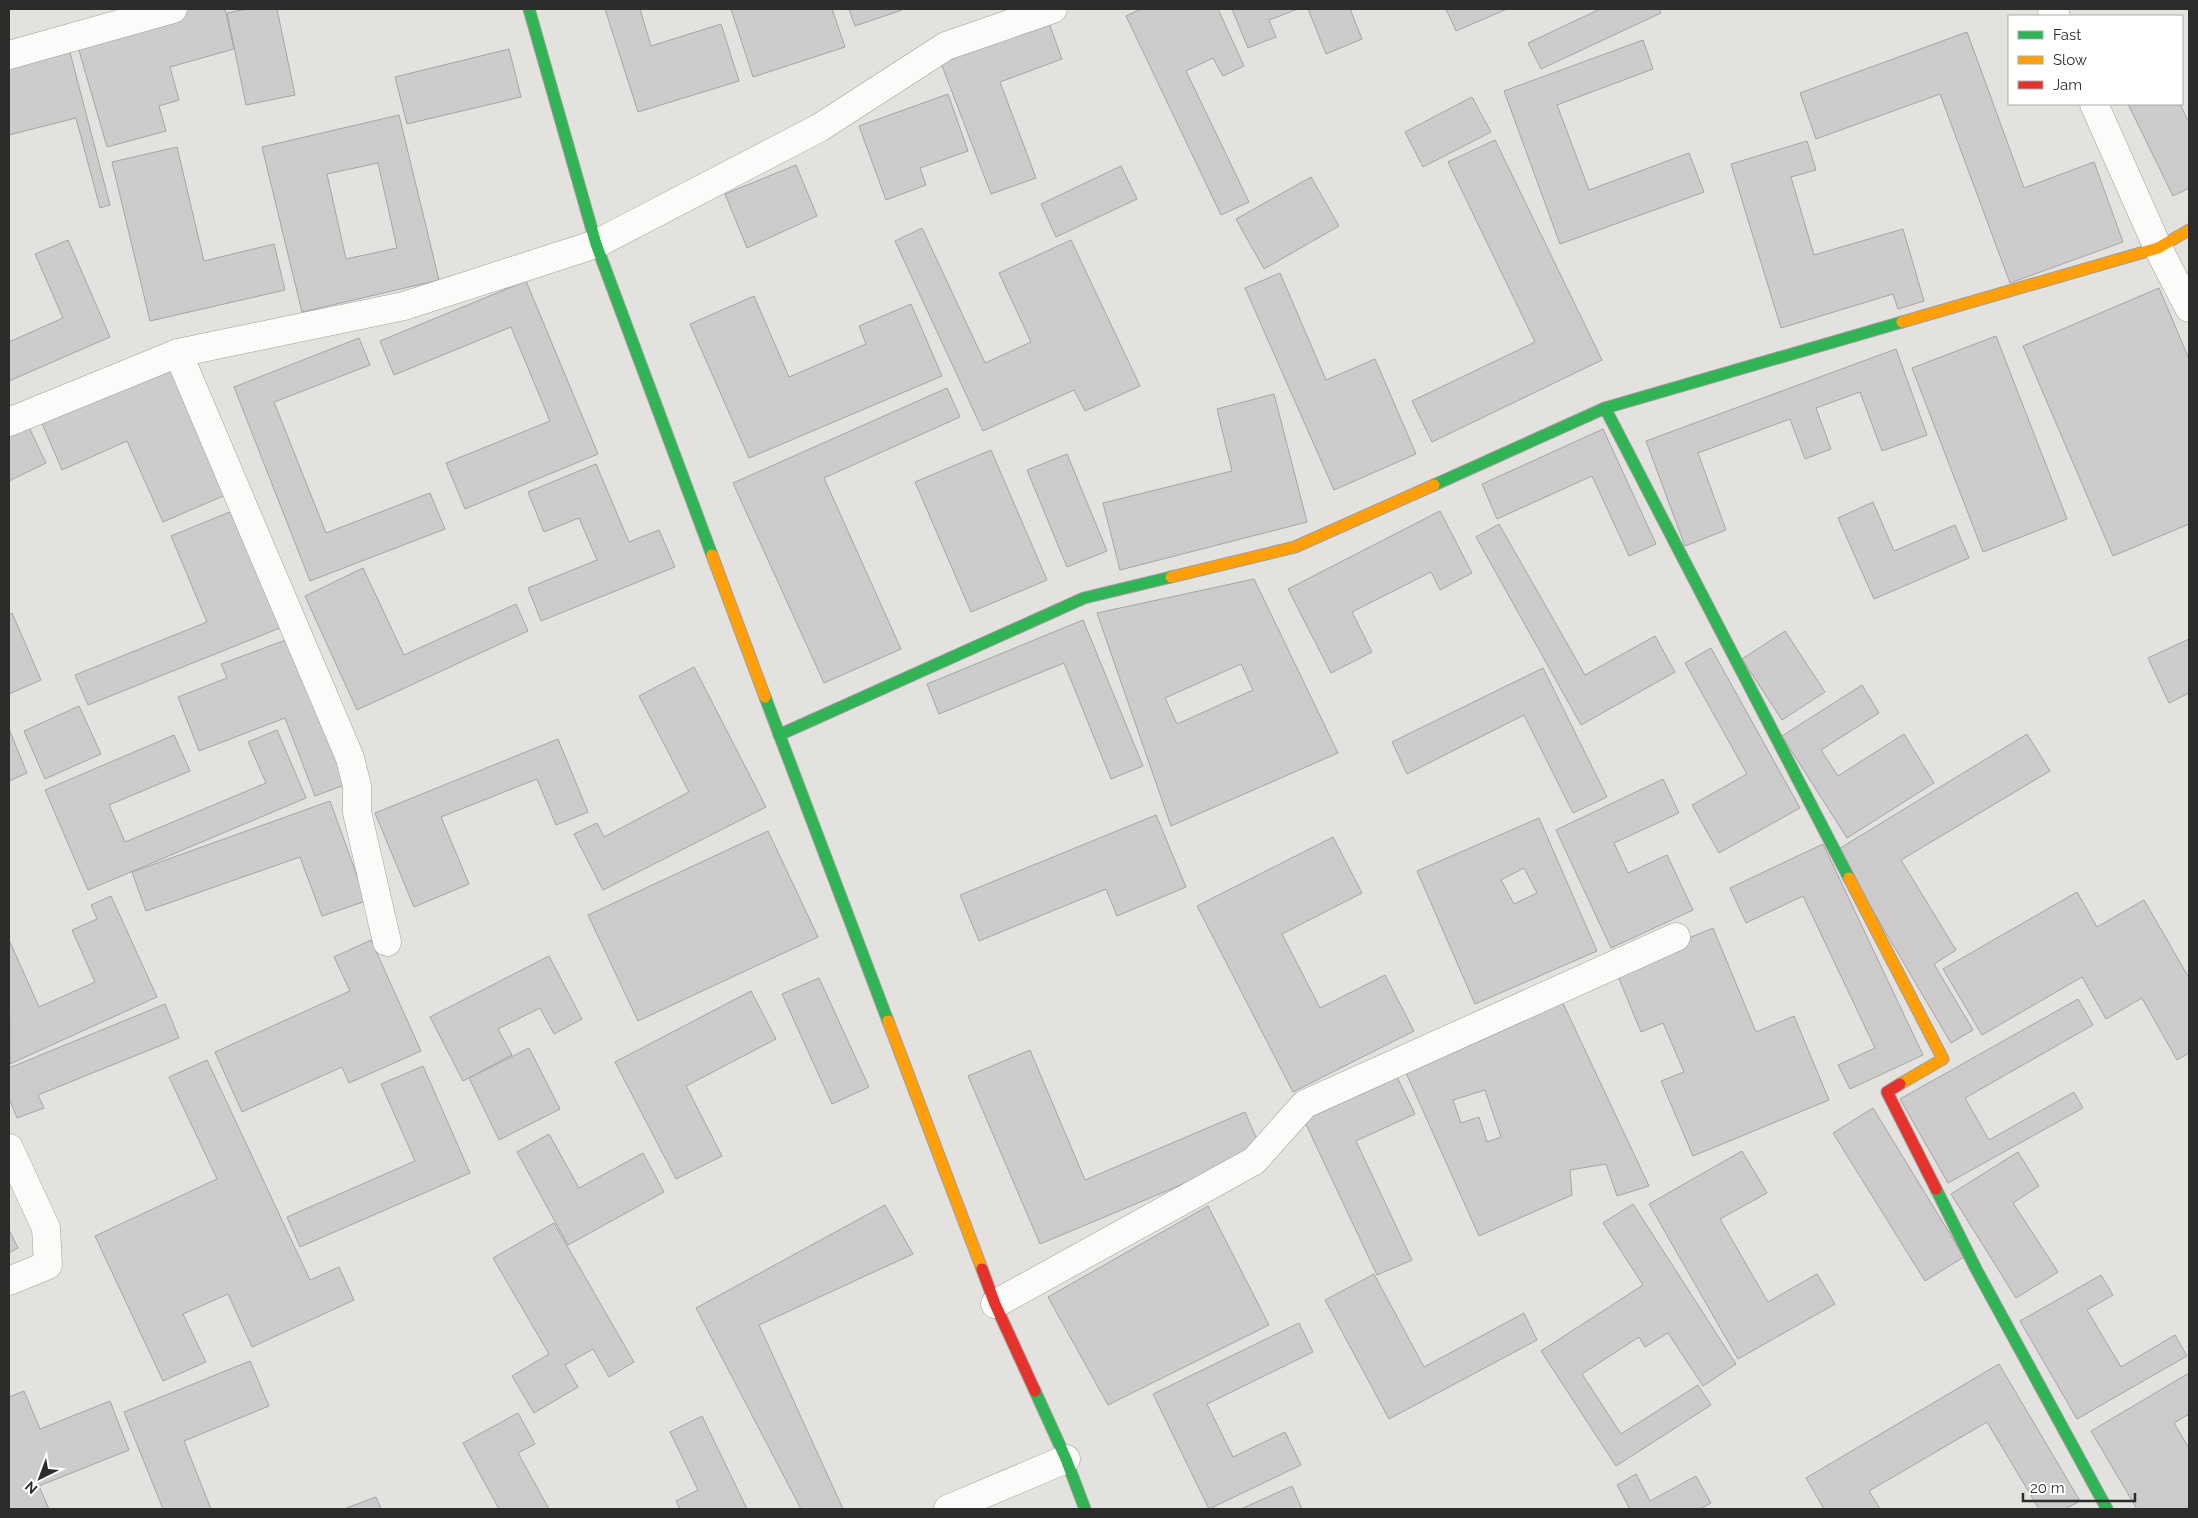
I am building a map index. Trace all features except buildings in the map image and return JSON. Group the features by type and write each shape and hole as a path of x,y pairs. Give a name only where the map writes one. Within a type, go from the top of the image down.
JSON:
{"street":[{"path":"9,56 173,9"},
{"path":"529,9 596,244 994,1304 1066,1459 1085,1509"},
{"path":"9,422 178,353 404,306 596,244 819,128 946,46 1053,9"},
{"path":"2094,105 2158,248 2189,308"},
{"path":"779,735 1084,598 1295,547 1605,408 2158,248 2189,230"},
{"path":"178,353 350,758 357,786 357,812 387,942"},
{"path":"1605,408 1943,1059 1887,1092 1976,1269 2107,1509"},
{"path":"994,1304 1254,1161 1305,1104 1676,937"},
{"path":"9,1148 46,1228 48,1264 9,1281"},
{"path":"948,1509 1066,1459"}],"traffic: fast":[{"path":"529,9 596,244 712,555"},
{"path":"1434,485 1605,408 1902,322"},
{"path":"1605,408 1849,878"},
{"path":"779,735 1084,598 1171,577"},
{"path":"765,697 888,1021"},
{"path":"1936,1189 1976,1269 2107,1509"},
{"path":"1035,1391 1066,1459 1085,1509"}],"traffic: slow":[{"path":"1902,322 2158,248 2189,230"},
{"path":"1171,577 1295,547 1434,485"},
{"path":"712,555 765,697"},
{"path":"1849,878 1943,1059 1900,1084"},
{"path":"888,1021 982,1269"}],"traffic: jam":[{"path":"1900,1084 1887,1092 1936,1189"},
{"path":"982,1269 995,1304 1035,1391"}]}
